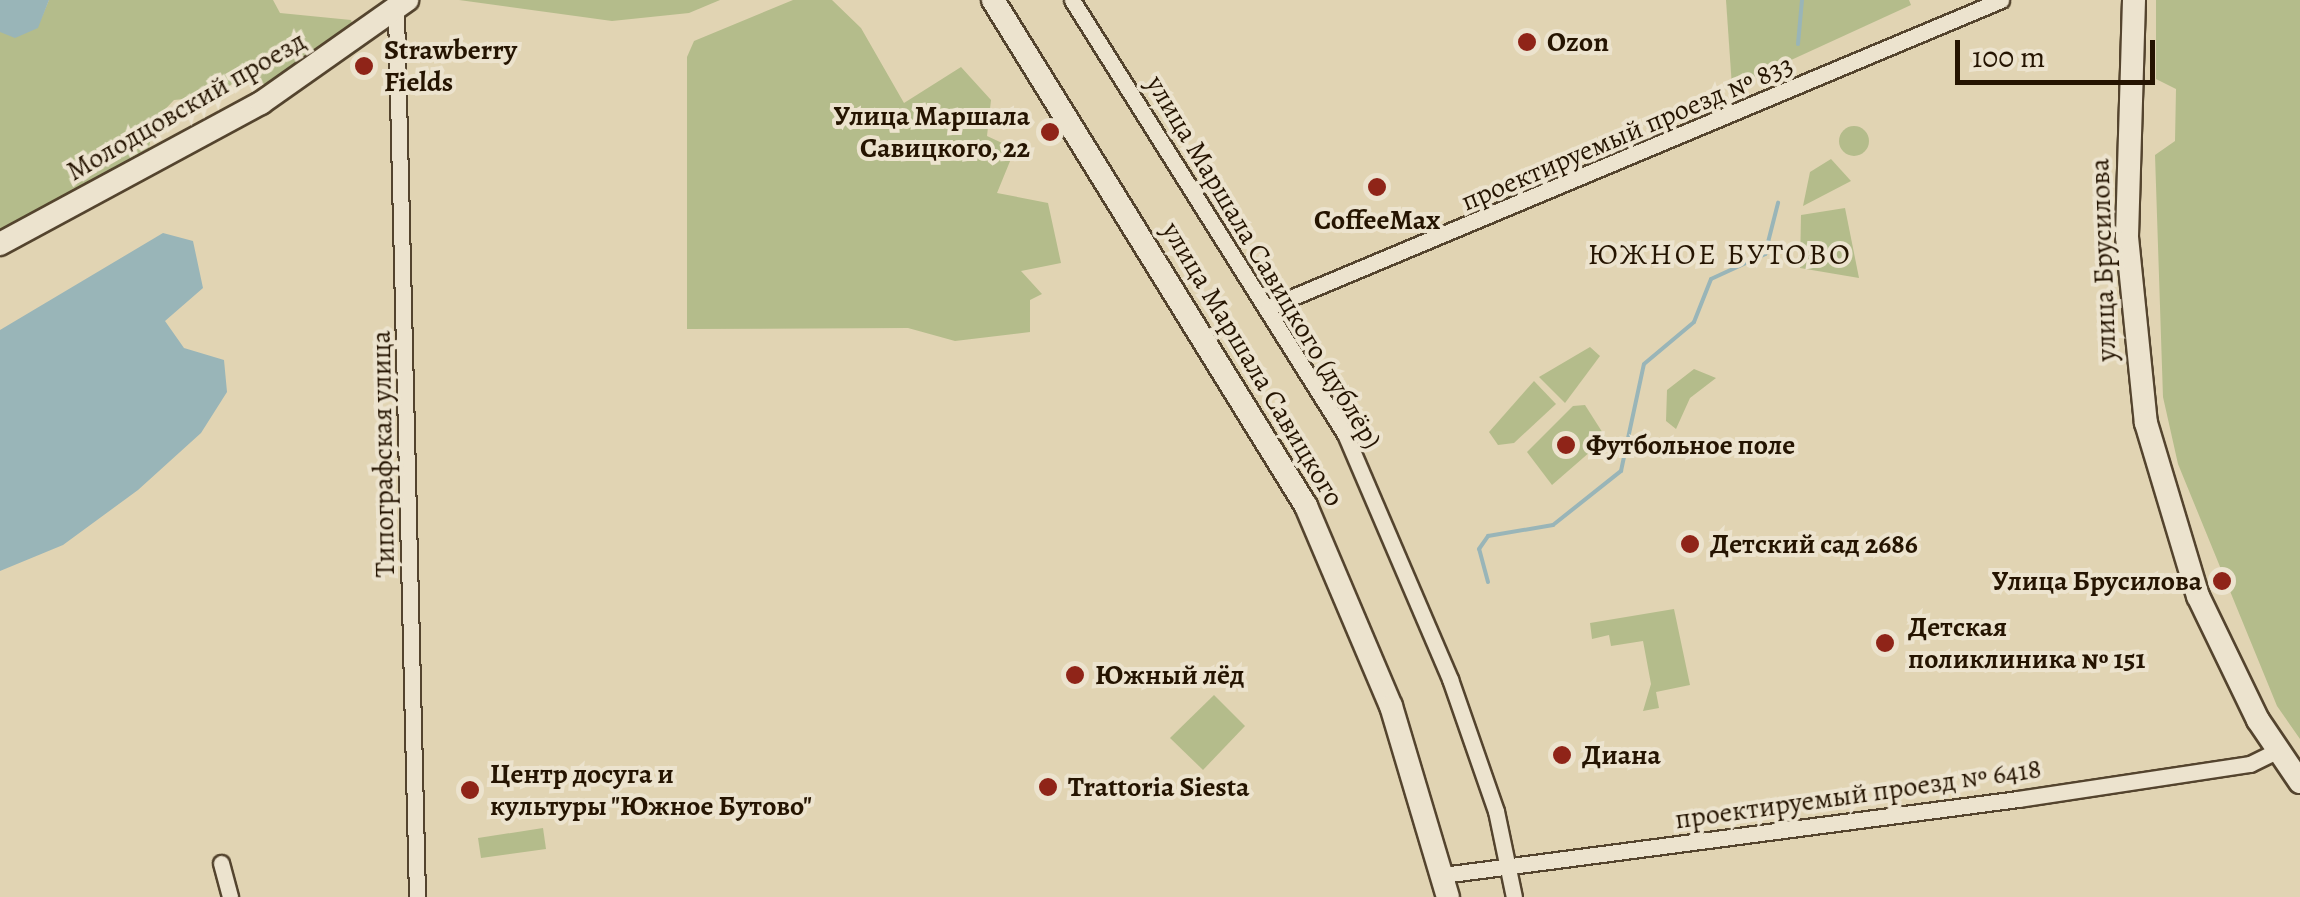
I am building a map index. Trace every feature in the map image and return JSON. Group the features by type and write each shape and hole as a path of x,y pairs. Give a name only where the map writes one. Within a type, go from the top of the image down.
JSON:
{"street":[{"name":"улица Маршала Савицкого","path":"993,0 1306,506 1368,642 1446,886"},
{"name":"улица Маршала Савицкого (дублёр)","path":"1072,0 1269,307 1345,434 1420,602 1509,867 1514,897"},
{"name":"проектируемый проезд № 833","path":"1269,307 2001,0"},
{"name":"улица Брусилова","path":"2134,0 2127,237 2146,424 2198,596 2278,751 2300,782"},
{"name":"Молодцовский проезд","path":"0,244 260,102 401,6"},
{"name":"Типографская улица","path":"401,6 418,897"},
{"name":"проектируемый проезд № 6418","path":"1446,886 1509,867 2018,800 2250,764 2278,751"},
{"path":"221,863 230,897"}],"green space":[{"path":"49,0 273,0 280,13 351,20 355,32 265,84 238,80 215,96 174,100 154,121 149,148 0,231 0,32 37,28"},
{"path":"459,0 720,0 689,13 612,21"},
{"path":"793,0 832,0 861,28 904,103 961,67 991,100 987,136 1015,149 997,193 1048,203 1061,263 1021,271 1042,294 1030,300 1030,332 955,341 908,328 687,329 687,57 694,41"},
{"path":"1726,0 1909,0 1911,5 1732,87"},
{"path":"2156,0 2300,0 2300,739 2277,706 2178,464 2163,397 2155,155 2175,141 2176,89 2156,79"},
{"path":"1854,126 1868,135 1869,141 1860,155 1854,156 1840,147 1839,141 1848,127"},
{"path":"1831,159 1851,181 1803,206 1810,172"},
{"path":"1845,208 1859,278 1800,268 1801,215"},
{"path":"1590,347 1600,356 1565,403 1539,377"},
{"path":"1694,369 1716,378 1690,398 1676,429 1666,421 1667,390"},
{"path":"1534,381 1556,404 1514,443 1498,445 1489,432"},
{"name":"Футбольное поле","path":"1585,405 1606,438 1552,485 1527,452 1573,406"},
{"path":"1674,609 1690,685 1656,692 1659,708 1643,711 1651,684 1643,641 1611,646 1609,635 1592,639 1590,623"},
{"path":"1214,695 1245,726 1203,770 1170,738"},
{"path":"543,828 546,849 481,858 478,838"}],"water":[{"path":"0,0 49,0 38,28 15,38 0,32"},
{"path":"163,233 193,241 203,288 165,321 184,348 224,360 227,392 201,433 138,490 63,545 0,571 0,330"}],"waterway":[{"path":"1798,44 1802,0"},
{"path":"1488,582 1479,549 1488,536 1553,525 1621,471 1644,364 1694,322 1711,279 1765,254 1778,203"}],"place":[{"name":"Ozon","path":"1527,42"},
{"name":"Strawberry Fields","path":"364,66"},
{"name":"Улица Маршала Савицкого, 22","path":"1050,132"},
{"name":"CoffeeMax","path":"1377,187"},
{"name":"Футбольное поле","path":"1566,445"},
{"name":"Детский сад 2686","path":"1690,544"},
{"name":"Улица Брусилова","path":"2222,581"},
{"name":"Детская поликлиника № 151","path":"1885,643"},
{"name":"Южный лёд","path":"1075,675"},
{"name":"Диана","path":"1562,755"},
{"name":"Trattoria Siesta","path":"1048,787"},
{"name":"Центр досуга и культуры \"Южное Бутово\"","path":"470,790"}],"district":[{"name":"ЮЖНОЕ БУТОВО","path":"1720,254"}]}
